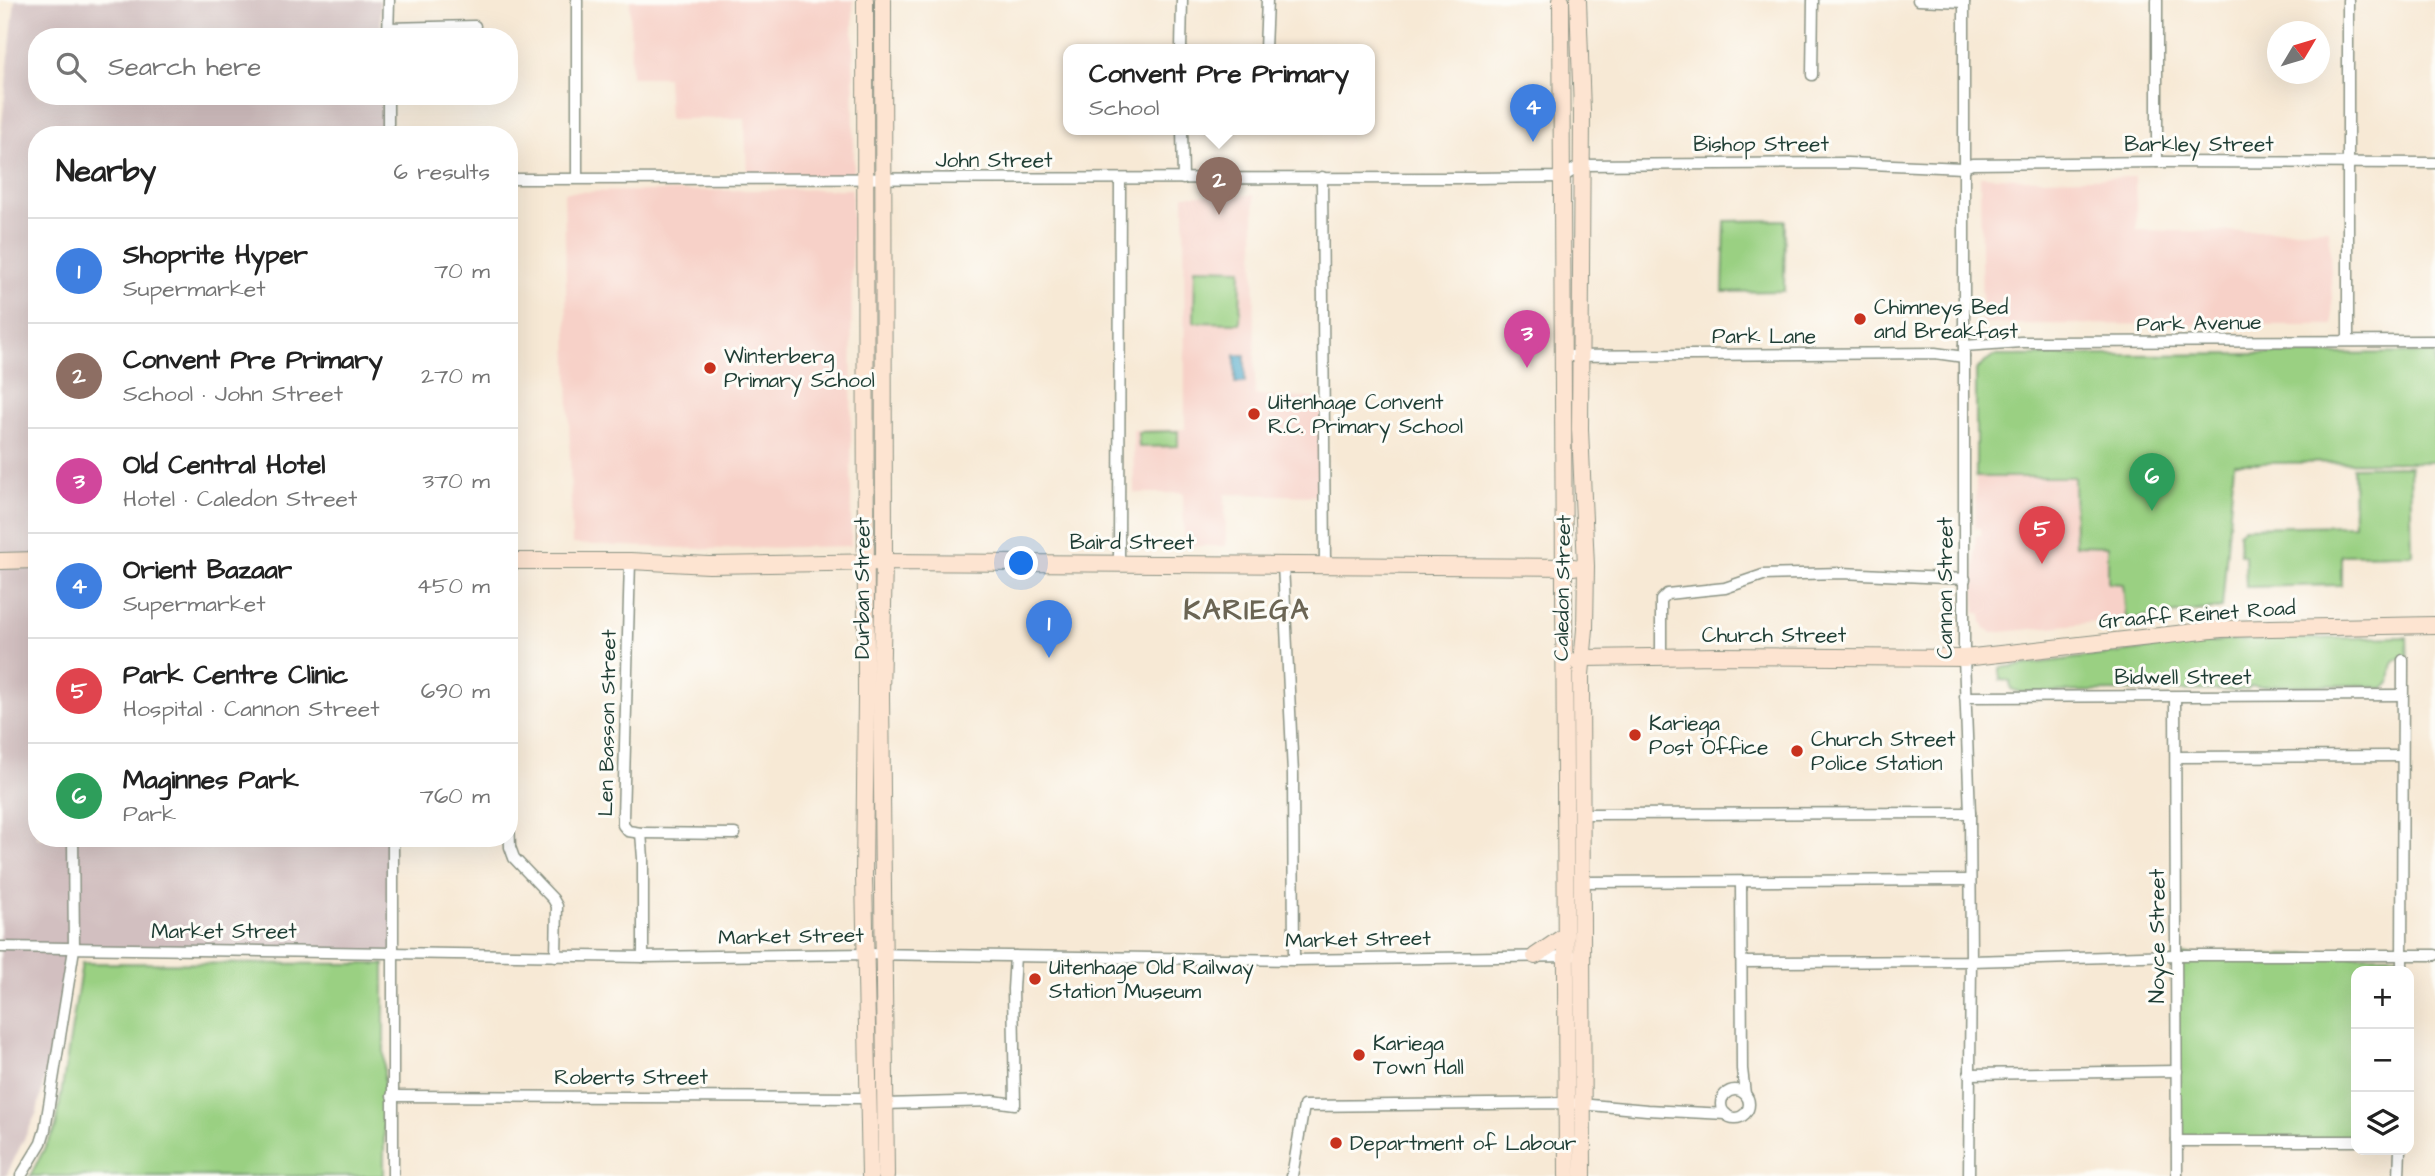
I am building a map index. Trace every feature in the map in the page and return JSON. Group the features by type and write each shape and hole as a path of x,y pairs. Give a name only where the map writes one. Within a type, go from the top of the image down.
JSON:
{"street":[{"path":"388,28 389,0"},
{"path":"577,0 577,178"},
{"name":"Durban Street","path":"865,0 865,562 877,1101 886,1176"},
{"name":"Durban Street","path":"874,954 884,868 881,694 884,562 883,0"},
{"path":"1181,44 1182,0"},
{"path":"1265,44 1267,0"},
{"name":"Caledon Street","path":"1561,0 1563,177 1586,566 1584,657 1581,675 1582,881 1574,956 1575,1104 1583,1176"},
{"name":"Caledon Street","path":"1574,956 1566,935 1564,567 1581,165 1578,0"},
{"path":"1812,75 1813,0"},
{"path":"1918,0 1964,1"},
{"path":"2157,0 2157,162"},
{"path":"2348,0 2348,340"},
{"name":"Cannon Street","path":"1964,1 1964,658 1970,813 1971,961 1969,1176"},
{"path":"450,28 475,26"},
{"path":"387,126 388,105"},
{"path":"1182,135 1182,179"},
{"name":"Barkley Street","path":"1964,168 1972,164 2157,162 2435,163"},
{"name":"Bishop Street","path":"1581,165 1847,163 1964,168"},
{"path":"1563,177 1581,165"},
{"path":"1322,177 1325,565"},
{"name":"John Street","path":"518,178 883,180 1563,177"},
{"path":"1119,564 1120,179"},
{"name":"Park Avenue","path":"1964,351 2021,342 2435,341"},
{"name":"Park Lane","path":"1572,356 1964,351"},
{"path":"0,561 28,560"},
{"name":"Baird Street","path":"518,561 629,561 709,565 884,562 1586,566"},
{"name":"Len Basson Street","path":"629,561 623,825 628,831 641,833 643,957"},
{"path":"1283,564 1293,786 1294,960"},
{"path":"1661,656 1661,598 1667,594 1725,588 1763,575 1842,573 1965,579"},
{"name":"Graaff Reinet Road","path":"1964,658 2221,629 2435,625"},
{"path":"1564,639 1584,657 1572,664 1564,676"},
{"name":"Church Street","path":"1584,657 1964,658"},
{"path":"2402,966 2403,660"},
{"name":"Bidwell Street","path":"1965,697 2402,695"},
{"name":"Noyce Street","path":"2175,696 2177,1176"},
{"path":"2176,757 2402,756"},
{"path":"1582,814 1970,813"},
{"path":"641,833 735,834"},
{"path":"21,1176 36,1152 45,1130 74,949 73,847"},
{"path":"393,847 393,1176"},
{"path":"510,847 514,858 557,906 556,956"},
{"path":"1582,881 1969,880"},
{"path":"1292,1176 1304,1106 1575,1104 1726,1114 1737,1117 1745,1114 1749,1105 1742,1069 1741,882"},
{"path":"1535,956 1566,935"},
{"name":"Market Street","path":"0,947 643,957 874,954 1294,960 1574,956"},
{"path":"1742,962 1971,961 2175,955 2435,955"},
{"name":"Roberts Street","path":"392,1096 993,1101 1015,1104 1015,956"},
{"path":"1726,1114 1722,1107 1742,1069"},
{"path":"1969,1074 2177,1072"},
{"path":"1696,1112 1727,1094 1739,1090 1745,1094"},
{"name":"Durban Street","path":"870,1176 877,1101"},
{"name":"Caledon Street","path":"1567,1176 1575,1104"},
{"path":"2177,1141 2351,1142"},
{"path":"2399,1176 2400,1155"}],"shaded area":[{"path":"15,0 380,0 381,28 28,28 28,105 381,105 382,126 28,126 28,847 393,847 394,952 74,949 37,1112 6,1176 0,1176 0,142"},
{"path":"630,0 853,0 854,177 747,177 745,118 669,119 667,77 631,77"},
{"path":"1980,176 2040,179 2135,177 2137,230 2216,232 2329,229 2333,325 1982,324"},
{"name":"Winterberg Primary School","path":"852,189 851,546 707,549 572,544 564,192"},
{"name":"Uitenhage Convent R.C. Primary School","path":"1184,195 1254,195 1255,395 1322,399 1324,496 1225,494 1226,546 1184,546 1183,493 1134,493 1133,430 1185,429"},
{"path":"1976,477 2074,477 2075,545 2108,545 2108,582 2123,584 2126,619 1992,633 1985,629 1981,613 1975,613 1975,536 1981,535 1981,528 1975,528"}],"green space":[{"path":"1785,220 1784,291 1723,292 1725,221"},
{"path":"1195,268 1241,269 1240,323 1194,322"},
{"path":"2435,353 2435,462 2234,463 2222,608 2126,619 2123,584 2108,583 2108,546 2075,545 2074,477 1976,477 1976,370 1993,356"},
{"path":"1178,431 1178,446 1139,447 1138,432"},
{"path":"2410,466 2412,554 2341,555 2341,585 2246,587 2245,555 2240,554 2239,533 2244,527 2354,525 2353,467"},
{"path":"2407,637 2408,663 2402,659 2395,661 2390,683 2384,689 2362,685 2252,686 2246,690 2020,692 2011,689 2010,681 2000,680 2000,668 2166,647 2234,640"},
{"path":"2175,955 2402,955 2402,966 2351,966 2351,1141 2177,1141"},
{"path":"82,963 384,964 384,1176 30,1176 56,1127"}],"water":[{"path":"1235,355 1245,355 1245,383 1235,383"}],"place":[{"name":"Orient Bazaar","path":"1533,142"},
{"name":"Convent Pre Primary","path":"1219,215"},
{"name":"Chimneys Bed and Breakfast","path":"1860,319"},
{"name":"Winterberg Primary School","path":"710,368"},
{"name":"Old Central Hotel","path":"1527,368"},
{"name":"Uitenhage Convent R.C. Primary School","path":"1254,414"},
{"name":"Maginnes Park","path":"2152,511"},
{"name":"Park Centre Clinic","path":"2042,564"},
{"name":"Shoprite Hyper","path":"1049,658"},
{"name":"Kariega Post Office","path":"1635,735"},
{"name":"Church Street Police Station","path":"1797,751"},
{"name":"Uitenhage Old Railway Station Museum","path":"1035,979"},
{"name":"Kariega Town Hall","path":"1359,1055"},
{"name":"Department of Labour","path":"1336,1143"}],"district":[{"name":"KARIEGA","path":"1247,609"}]}
